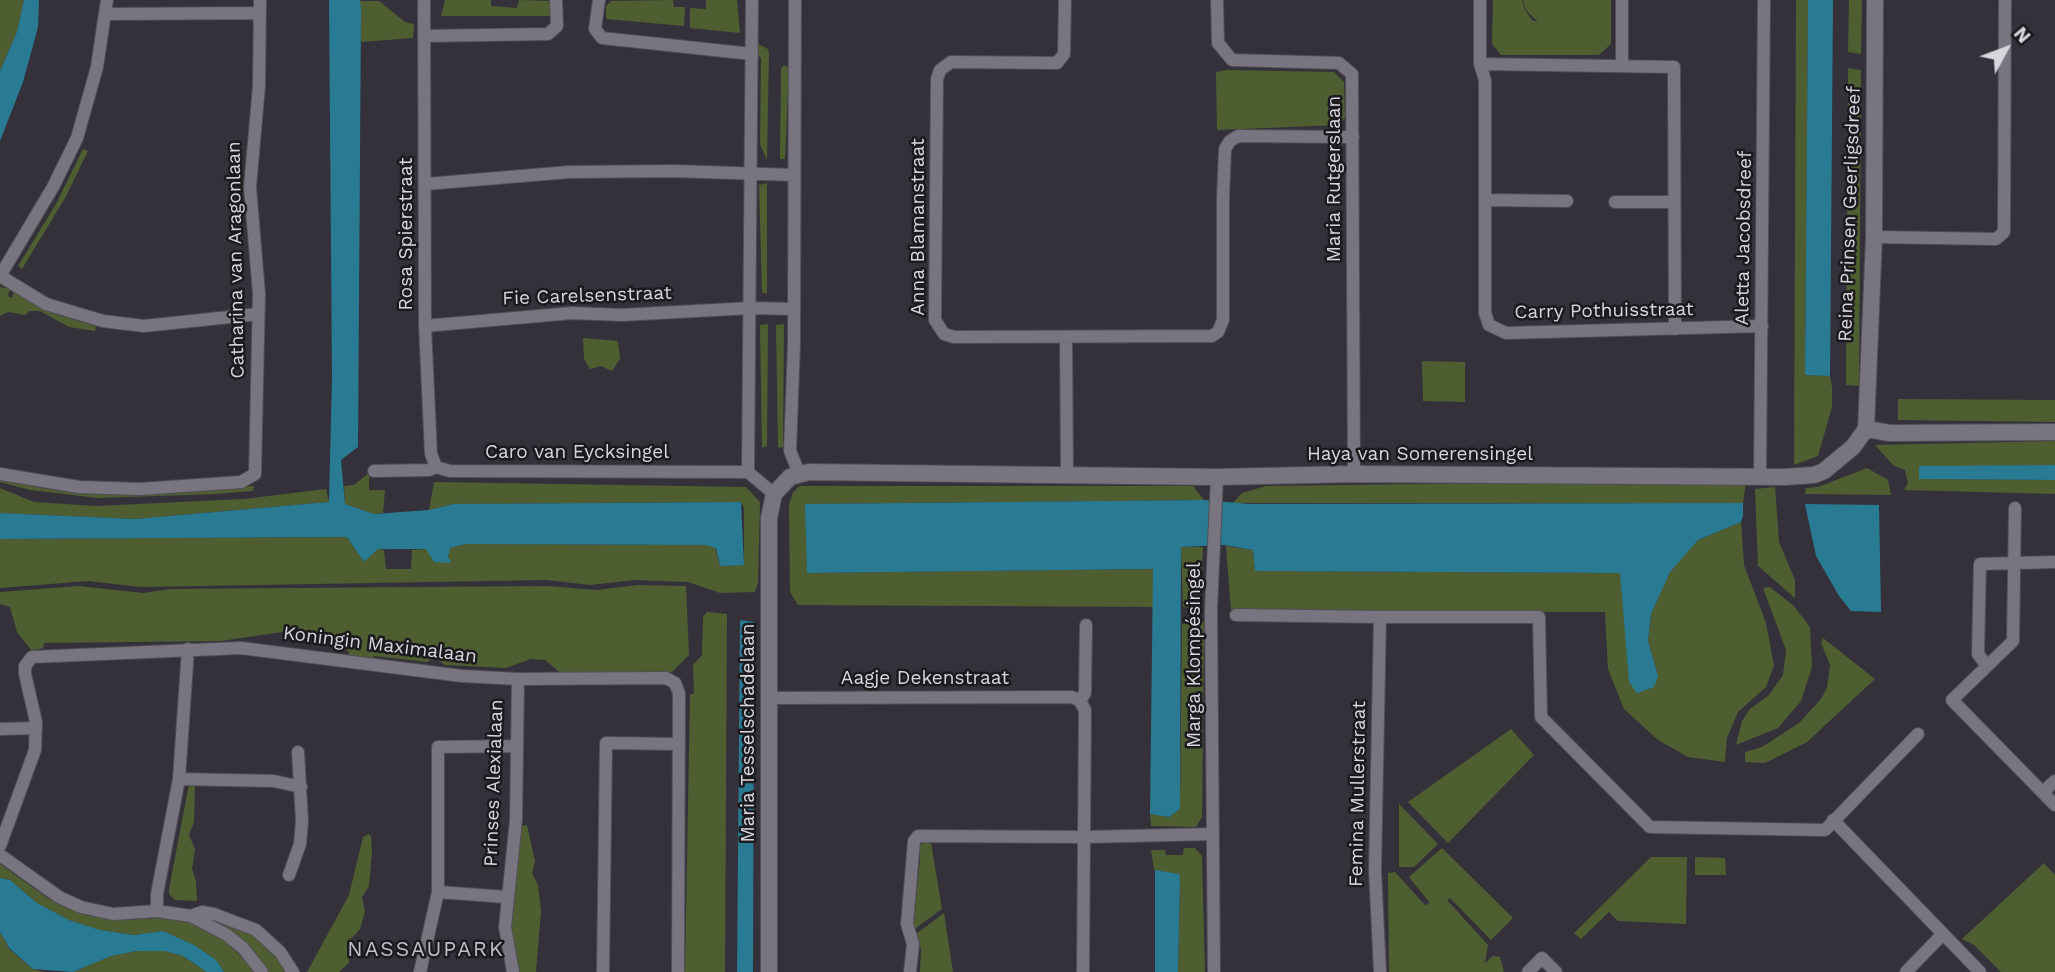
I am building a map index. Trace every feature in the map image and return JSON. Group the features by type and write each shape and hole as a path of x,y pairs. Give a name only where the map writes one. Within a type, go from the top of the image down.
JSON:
{"street":[{"path":"107,0 97,67 77,138 53,187 0,276 46,304 103,321 144,326 258,314"},
{"name":"Rosa Spierstraat","path":"424,0 425,326 431,454 436,467"},
{"path":"424,36 548,34 557,26 556,0"},
{"path":"599,0 595,29 602,38 752,54"},
{"path":"752,0 748,471 774,494 782,483 799,473 790,451 794,0"},
{"name":"Anna Blamanstraat","path":"1065,0 1064,54 1057,63 951,62 940,70 937,79 935,320 944,334 954,337 1206,337 1218,332 1223,320 1225,149 1230,141 1238,136 1353,137"},
{"name":"Maria Rutgerslaan","path":"1217,0 1218,43 1232,60 1344,65 1353,81 1354,474"},
{"name":"Carry Pothuisstraat","path":"1480,0 1480,64 1485,80 1485,313 1489,324 1506,333 1762,326"},
{"path":"1622,0 1622,66"},
{"name":"Aletta Jacobsdreef","path":"1760,476 1764,0"},
{"name":"Reina Prinsen Geerligsdreef","path":"1866,429 1865,393 1874,237 1875,0"},
{"path":"1874,237 1996,239 2004,232 2005,0"},
{"path":"106,14 260,6"},
{"name":"Catharina van Aragonlaan","path":"0,474 57,485 140,489 241,482 253,477 257,468 258,314 250,187 259,86 260,6"},
{"path":"1480,64 1674,66 1675,329"},
{"path":"426,184 569,172 794,175"},
{"path":"1486,200 1567,201"},
{"path":"1615,202 1674,202"},
{"name":"Fie Carelsenstraat","path":"425,326 572,313 622,315 751,308 793,309"},
{"path":"1066,338 1067,473"},
{"path":"1866,429 1890,433 2055,432"},
{"name":"Haya van Somerensingel","path":"799,473 1067,473 1217,477 1354,474 1814,475 1824,471 1853,447 1866,429"},
{"name":"Caro van Eycksingel","path":"374,471 429,470 436,467 450,471 748,471"},
{"name":"Marga Klompésingel","path":"1214,972 1211,609 1217,477"},
{"name":"Maria Tesselschadelaan","path":"769,972 769,518 774,494"},
{"path":"2015,508 2013,640 1952,700 2055,805"},
{"path":"1987,666 1978,654 1980,564 2055,562"},
{"path":"1236,615 1539,617 1541,717 1650,827 1825,830 1918,734"},
{"name":"Femina Mullerstraat","path":"1380,617 1375,870 1380,972"},
{"path":"1083,972 1085,710 1080,701 1085,693 1086,625"},
{"path":"157,911 157,894 179,779 188,649"},
{"name":"Koningin Maximalaan","path":"0,846 13,804 33,763 36,728 25,674 25,666 32,657 188,649 292,652 412,672 518,679 666,678 678,687 678,972"},
{"name":"Prinses Alexialaan","path":"513,972 507,952 506,897 516,820 518,679"},
{"name":"Aagje Dekenstraat","path":"769,698 1072,697 1080,701"},
{"path":"0,729 36,728"},
{"path":"603,972 606,743 679,744"},
{"path":"420,972 438,892 438,747 517,746"},
{"path":"289,874 300,844 301,787 298,752"},
{"path":"179,779 274,781 301,787"},
{"path":"2043,792 2055,781"},
{"path":"1833,820 1980,972"},
{"path":"910,972 913,944 907,923 914,841 918,836 1085,837 1213,834"},
{"path":"0,855 59,897 81,907 113,914 157,911 191,916 226,934 243,948 262,972"},
{"path":"438,892 506,897"},
{"path":"191,916 201,912 214,914 256,930 280,952 293,972"},
{"path":"1906,972 1942,935"},
{"path":"1528,972 1542,958 1556,972"}],"green space":[{"path":"0,0 24,0 17,32 0,71"},
{"path":"445,0 491,0 491,6 517,8 519,0 549,1 555,16 441,16"},
{"path":"673,0 674,7 685,7 684,26 606,19 606,6 611,1"},
{"path":"706,0 737,0 740,33 690,28 690,8 706,9"},
{"path":"1493,0 1522,0 1525,10 1532,20 1538,22 1526,10 1523,0 1611,0 1611,44 1599,55 1501,55 1492,44"},
{"path":"1796,0 1808,0 1805,375 1830,376 1832,407 1818,456 1794,465"},
{"path":"1849,0 1862,0 1861,54 1848,52"},
{"path":"360,1 379,1 405,22 414,24 413,38 361,42"},
{"path":"758,44 768,49 769,53 767,160 760,144 761,58 757,55"},
{"path":"784,65 789,68 785,159 780,159 781,69"},
{"path":"1848,68 1861,70 1859,386 1846,385"},
{"path":"1216,72 1334,72 1344,82 1345,118 1339,125 1217,130"},
{"path":"83,149 88,151 65,198 22,269 18,266 56,204"},
{"path":"767,183 767,294 762,292 759,185"},
{"path":"0,287 10,289 8,296 12,298 14,291 52,313 96,326 95,331 69,327 40,311 29,311 26,315 8,312 0,316"},
{"path":"768,324 767,446 762,448 760,325"},
{"path":"784,324 783,447 778,448 776,325"},
{"path":"583,338 618,341 620,359 612,371 601,366 590,369 584,359"},
{"path":"1422,361 1465,362 1465,402 1423,401"},
{"path":"1898,399 2055,400 2055,422 1898,420"},
{"path":"2055,441 2055,465 1919,467 1919,479 2055,480 2055,494 1904,490 1908,483 1905,470 1894,466 1875,445"},
{"path":"1867,468 1888,480 1891,495 1805,494 1806,488 1818,487"},
{"path":"369,473 369,490 385,490 383,513 374,514 345,504 344,486 354,485"},
{"path":"0,478 41,488 75,492 193,491 254,486 253,491 216,494 98,498 30,490 0,482"},
{"path":"1746,480 1743,503 1233,503 1242,493 1266,486"},
{"path":"434,482 746,487 760,502 758,583 755,592 720,593 688,582 634,580 590,585 546,580 141,587 88,581 0,588 0,539 347,537 364,562 378,549 384,550 386,569 411,569 412,550 426,549 451,562 448,557 450,548 466,544 706,545 715,547 720,566 744,564 744,508 741,502 454,504 429,510"},
{"path":"800,486 1193,486 1204,500 806,504 807,573 1153,569 1153,607 798,605 790,592 789,505 793,492"},
{"path":"1775,487 1779,542 1795,580 1795,598 1758,566 1755,489"},
{"path":"0,488 34,502 96,506 244,499 326,489 329,502 135,519 0,513"},
{"path":"1741,522 1744,565 1766,623 1774,666 1766,687 1738,712 1727,738 1725,762 1688,757 1658,740 1624,709 1608,669 1605,612 1231,611 1226,546 1253,550 1255,571 1620,573 1624,599 1658,676 1648,641 1651,614 1670,571 1698,540"},
{"path":"1181,547 1203,547 1200,609 1183,607"},
{"path":"637,585 686,586 689,655 672,672 562,674 545,660 531,659 506,668 445,665 435,658 427,662 374,656 373,661 349,657 349,652 341,645 323,637 289,631 221,641 44,643 43,648 32,651 17,632 10,607 0,604 0,592 79,586 143,593 171,589 547,586 597,590"},
{"path":"1770,587 1794,606 1810,627 1812,667 1801,701 1778,728 1736,745 1742,721 1750,709 1769,695 1783,675 1786,650 1763,588"},
{"path":"707,612 727,614 725,972 685,972 690,694 694,694 693,665 702,655 703,617"},
{"path":"1204,621 1202,817 1196,827 1151,826 1150,814 1169,817 1180,809 1182,624"},
{"path":"1823,638 1875,679 1807,742 1765,763 1745,762 1745,752 1762,747 1799,723 1821,699 1827,688 1830,665 1821,643"},
{"path":"1511,729 1534,755 1448,843 1408,802"},
{"path":"189,784 195,784 194,822 189,835 195,849 192,869 197,901 175,900 169,894"},
{"path":"1399,804 1438,844 1414,867 1399,867"},
{"path":"527,825 535,861 532,873 538,885 541,911 536,972 519,972 511,925 521,826"},
{"path":"368,834 371,836 372,852 369,886 362,897 365,911 360,929 351,939 349,963 339,972 307,972 349,895 363,837"},
{"path":"924,842 931,843 942,909 913,930 920,858 918,847"},
{"path":"1184,848 1195,848 1202,856 1205,972 1178,972 1180,879 1178,874 1154,870 1151,850 1165,850 1166,855 1183,855"},
{"path":"1442,848 1513,918 1491,940 1450,898 1447,900 1488,945 1485,963 1493,956 1500,957 1504,972 1389,972 1388,873 1395,872 1425,905 1430,903 1409,877"},
{"path":"1651,857 1687,857 1686,924 1618,921 1609,912 1581,939 1574,933"},
{"path":"1695,857 1725,858 1726,875 1695,875"},
{"path":"2044,863 2055,875 2055,972 2001,972 1974,945 1962,939"},
{"path":"0,864 49,899 86,915 119,920 165,918 197,924 227,942 256,972 224,972 216,960 194,945 163,931 134,935 100,930 69,920 37,903 10,880 0,878"},
{"path":"944,913 953,972 920,972 921,949 916,934"},
{"path":"200,917 227,923 251,934 272,951 287,972 267,972"},
{"path":"0,932 10,950 33,969 44,972 0,972"},
{"path":"137,951 166,951 183,956 207,972 73,972 111,956"}],"water":[{"path":"24,0 39,0 38,27 23,82 0,141 0,71 17,32"},
{"path":"329,0 360,0 361,9 358,447 341,460 345,504 374,514 429,510 454,504 741,502 744,565 720,566 716,548 706,545 466,544 450,548 448,557 452,563 434,562 426,549 378,549 364,562 347,537 0,539 0,513 135,519 329,502 332,377"},
{"path":"1808,0 1833,0 1830,376 1805,375"},
{"path":"2055,465 2055,480 1919,479 1919,466"},
{"path":"1204,500 1250,504 1743,503 1743,516 1741,522 1698,540 1670,572 1651,614 1648,641 1658,676 1654,687 1637,693 1629,682 1620,573 1255,571 1253,550 1224,545 1181,547 1180,809 1169,817 1150,814 1153,569 807,573 805,504"},
{"path":"1805,504 1879,505 1881,612 1851,611 1839,596 1816,556"},
{"path":"740,620 754,622 753,972 737,972"},
{"path":"1155,870 1179,874 1178,972 1155,972"},
{"path":"0,878 10,880 37,903 69,920 100,930 134,935 163,931 194,945 216,960 224,972 207,972 183,956 165,951 137,951 111,956 73,972 33,969 10,949 0,932"}],"district":[{"name":"NASSAUPARK","path":"426,950"}]}
